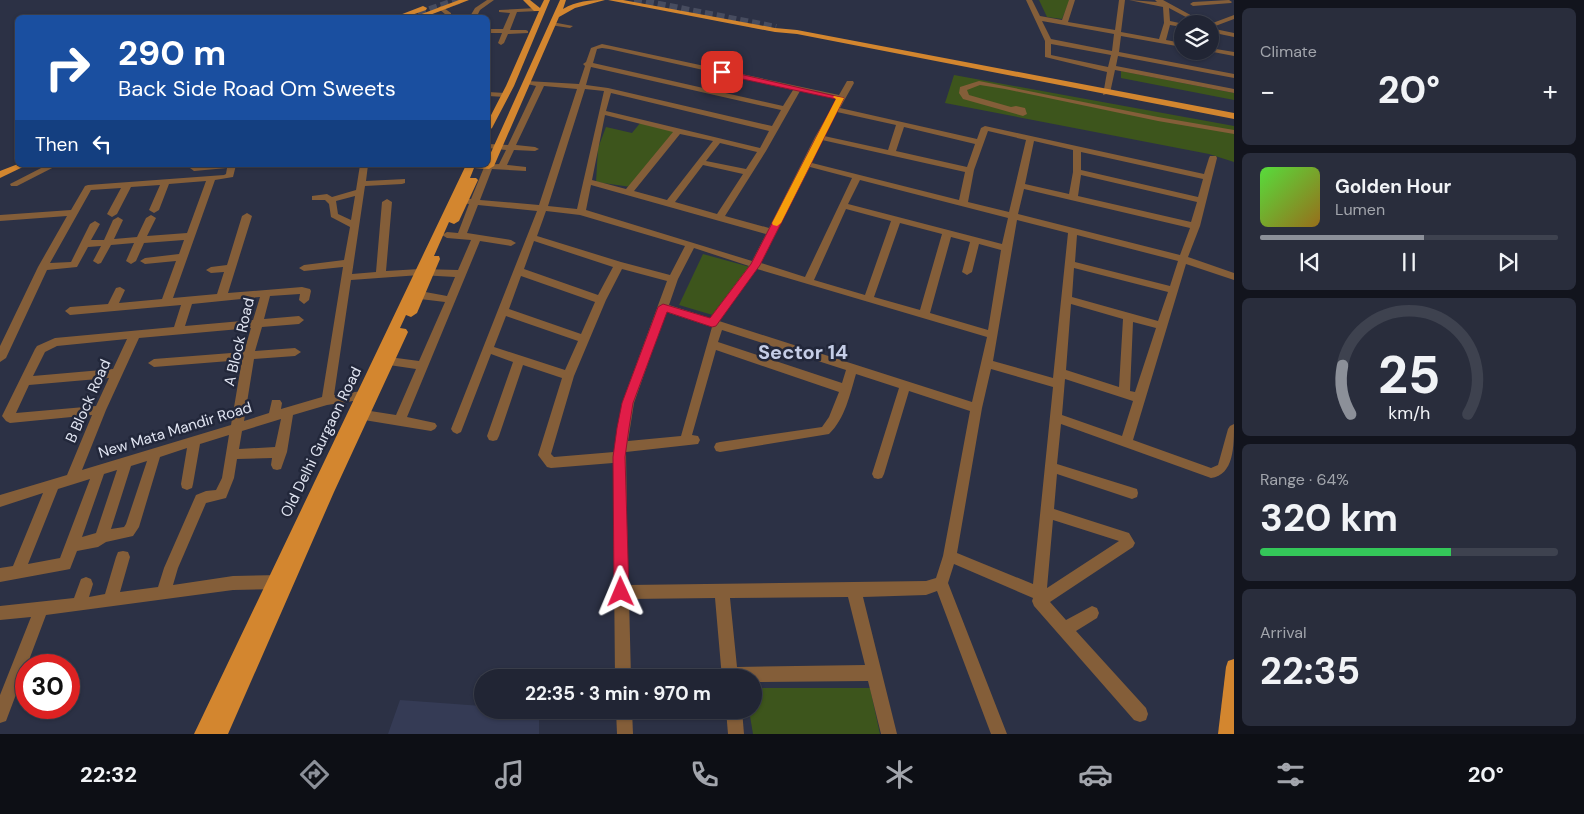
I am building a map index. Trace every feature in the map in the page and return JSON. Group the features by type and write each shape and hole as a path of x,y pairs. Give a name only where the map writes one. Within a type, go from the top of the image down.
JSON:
{"main road":[{"path":"402,15 445,0"},
{"path":"430,15 441,8 466,0"},
{"path":"526,0 537,10"},
{"path":"507,91 506,82 526,32 542,0"},
{"path":"490,124 507,91 547,0"},
{"path":"523,85 555,0"},
{"path":"523,85 563,0"},
{"path":"554,20 573,6 602,0"},
{"path":"612,0 775,30 798,31"},
{"path":"708,9 780,23 798,31"},
{"path":"777,27 1234,116"},
{"name":"Old Delhi Gurgaon Road","path":"491,146 523,85"},
{"path":"1106,90 1234,110"},
{"path":"0,174 15,165"},
{"path":"0,174 17,167"},
{"name":"Old Delhi Gurgaon Road","path":"219,734 281,582 362,396 424,272 470,167"},
{"name":"Old Delhi Gurgaon Road","path":"328,477 364,415 420,295 424,272 470,202 480,167"},
{"name":"Old Delhi Gurgaon Road","path":"203,734 281,582"},
{"path":"1227,734 1234,667"}],"street":[{"path":"474,15 477,8 491,0"},
{"path":"1029,0 1048,41 1046,55 1049,58 1234,91"},
{"path":"1064,23 1072,0"},
{"path":"1106,90 1118,33 1122,0"},
{"path":"1132,0 1167,6"},
{"path":"1158,0 1186,15"},
{"path":"1202,0 1210,4"},
{"path":"1193,4 1229,2"},
{"path":"1162,41 1167,22 1167,6"},
{"path":"441,8 449,15"},
{"path":"501,12 537,10"},
{"path":"501,43 504,31 514,11"},
{"path":"1219,23 1234,17"},
{"path":"1038,18 1174,43"},
{"path":"554,20 570,26"},
{"path":"1167,22 1174,23"},
{"path":"490,30 526,32"},
{"path":"1219,32 1234,35"},
{"path":"1048,41 1234,76"},
{"path":"457,429 543,207 587,64 594,48 602,46 841,98"},
{"path":"1219,52 1234,54"},
{"path":"587,64 785,109"},
{"path":"619,265 601,300 568,376 544,455 546,460 551,463 690,438 715,324 755,265 819,137 850,83"},
{"path":"502,167 541,84"},
{"path":"1020,90 1011,108 966,97 963,93 963,88 979,84 1020,90 1158,120 1234,132"},
{"path":"523,85 581,86 608,90 773,129"},
{"path":"718,218 762,151 797,89"},
{"path":"581,212 592,151 608,90"},
{"path":"490,94 507,91"},
{"path":"835,108 979,142"},
{"path":"602,112 762,151"},
{"path":"890,153 901,124"},
{"path":"963,204 970,170 984,128 1207,177"},
{"path":"629,191 680,130"},
{"path":"819,137 970,170"},
{"path":"999,734 941,583 950,556 976,408 993,335 1006,248 1031,137"},
{"path":"670,202 718,140"},
{"path":"491,146 536,149"},
{"path":"1073,197 1077,172 1077,148"},
{"path":"1126,441 1183,258 1195,226 1213,158"},
{"path":"701,162 748,172"},
{"path":"807,164 1183,258 1234,277"},
{"path":"490,166 523,169"},
{"path":"14,184 50,167"},
{"path":"194,168 206,167"},
{"path":"1,352 43,267 88,188 228,176 230,167"},
{"path":"327,400 364,167"},
{"path":"1077,172 1201,200"},
{"path":"808,282 857,176"},
{"path":"166,302 212,178"},
{"path":"588,180 772,232"},
{"path":"330,200 361,188 402,181"},
{"path":"131,261 166,182"},
{"path":"98,261 128,184"},
{"path":"1020,185 1195,226"},
{"path":"315,198 325,196 333,204 334,216 355,226"},
{"path":"381,275 387,202"},
{"path":"461,236 470,202 543,207 581,212 691,244 808,282 993,335"},
{"path":"844,206 1006,248"},
{"path":"0,218 73,213"},
{"path":"220,298 247,216"},
{"path":"869,298 896,220"},
{"path":"43,267 74,265 95,224"},
{"path":"1073,231 1046,512 1042,595 1039,601 1140,714"},
{"path":"924,315 946,233"},
{"path":"447,235 511,243"},
{"path":"85,244 191,236"},
{"path":"531,237 619,265 674,279"},
{"path":"400,420 477,238"},
{"path":"967,272 975,240"},
{"path":"623,669 620,452 628,403 674,279 691,244"},
{"path":"145,261 183,257"},
{"path":"304,268 349,263"},
{"path":"1070,264 1173,290"},
{"path":"211,270 230,268"},
{"path":"352,278 424,272 463,274"},
{"path":"518,272 601,300"},
{"path":"112,307 120,290"},
{"path":"70,311 305,290 304,300"},
{"name":"A Block Road","path":"164,592 171,568 201,499 221,494 228,478 249,354 266,293"},
{"path":"420,295 452,300"},
{"path":"1066,299 1162,326"},
{"path":"178,332 188,300"},
{"path":"663,307 976,408"},
{"path":"502,311 584,339"},
{"path":"1124,393 1128,316"},
{"path":"100,410 10,418 8,416 8,412 41,349 55,342 299,320"},
{"name":"B Block Road","path":"72,479 100,410 134,336"},
{"path":"712,344 846,389"},
{"path":"488,349 568,376"},
{"path":"154,363 249,354 295,352"},
{"path":"493,436 519,360"},
{"path":"388,361 423,366"},
{"path":"986,363 1059,378 1139,398"},
{"path":"720,447 825,431 829,428 846,389 852,368"},
{"path":"24,381 117,373"},
{"path":"878,474 905,386"},
{"name":"New Mata Mandir Road","path":"1,502 100,469 155,454 327,400 362,396"},
{"path":"274,417 276,403"},
{"path":"277,465 288,412"},
{"path":"364,415 431,426"},
{"path":"1056,417 1211,473 1219,472 1224,468 1234,429"},
{"path":"187,484 195,440"},
{"path":"233,454 281,452"},
{"path":"102,537 128,532 132,527 155,454"},
{"path":"73,545 98,541 102,537 126,462"},
{"path":"1051,467 1132,493"},
{"path":"0,575 63,565 67,562 100,469"},
{"path":"18,572 53,484"},
{"path":"1042,595 1128,543 1124,537 1046,512"},
{"path":"950,556 1042,595"},
{"path":"110,600 123,557"},
{"path":"0,614 234,583 281,582"},
{"path":"621,592 926,588 941,583"},
{"path":"79,605 86,584"},
{"path":"854,590 889,734"},
{"path":"722,591 729,669"},
{"path":"0,715 42,608"},
{"path":"1064,630 1092,613"},
{"path":"762,675 874,673"},
{"path":"624,719 625,734"},
{"path":"735,719 736,734"}],"shaded area":[{"path":"400,700 474,705 474,719 539,719 539,734 388,734"}],"green space":[{"path":"1039,0 1070,0 1062,19 1047,17"},
{"path":"1121,71 1234,93 1234,100 1121,78"},
{"path":"954,75 1234,126 1234,162 1209,154 945,103"},
{"path":"641,122 678,132 631,187 596,182 598,148 606,127 632,133"},
{"path":"703,254 750,267 716,316 679,305"},
{"path":"762,688 870,688 880,734 753,734 750,719 762,719"}],"tunnel":[{"path":"416,15 459,0"},
{"path":"634,0 776,28"}],"slow traffic":[{"path":"777,223 819,137 841,98 836,97"}],"district":[{"name":"Sector 14","path":"803,352"}],"route":[{"path":"621,592 619,457 623,428 628,403 663,307 712,323 755,265 819,137 841,98 722,72"}]}
